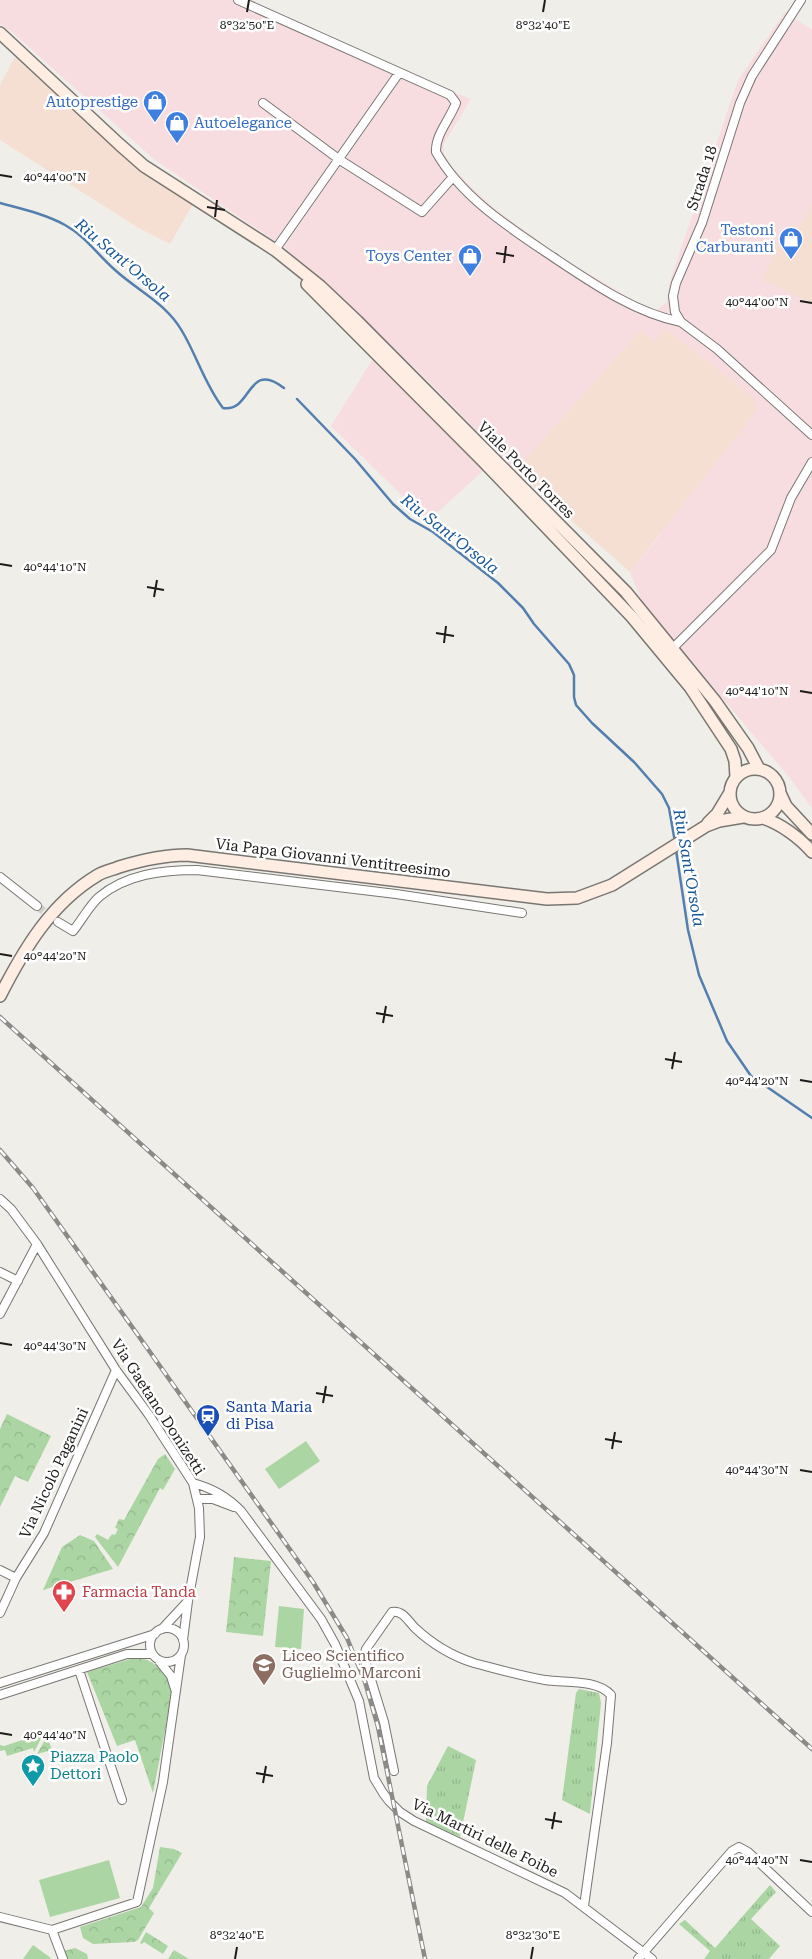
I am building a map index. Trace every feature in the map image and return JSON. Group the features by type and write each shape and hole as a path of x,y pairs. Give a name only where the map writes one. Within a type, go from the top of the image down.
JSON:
{"main road":[{"name":"Viale Porto Torres","path":"0,33 144,166 275,250 320,286 367,330 626,592 734,726 759,769"},
{"name":"Viale Porto Torres","path":"237,225 306,284 375,351 632,617 690,687 731,749 735,761 736,777"},
{"path":"759,769 774,777 779,785 780,793 778,804 772,813 763,818 753,820 743,817 736,811 731,803 729,794 731,785 742,772 759,769"},
{"path":"780,793 786,806 812,834"},
{"name":"Via Papa Giovanni Ventitreesimo","path":"706,826 717,814 729,794"},
{"name":"Via Papa Giovanni Ventitreesimo","path":"0,996 18,961 44,922 70,895 99,874 141,860 164,855 187,854 547,900 577,898 612,885 706,826 719,821 743,817"},
{"path":"763,818 788,831 812,852"}],"street":[{"path":"238,0 450,96 456,103 435,146 436,152 453,177 487,210 582,276 626,301 666,319 681,322 717,350 812,435"},
{"name":"Strada 18","path":"681,322 675,312 673,296 676,283 702,223 740,103 752,76 801,0"},
{"path":"275,250 340,160 399,73"},
{"path":"263,103 340,160 422,212 453,177"},
{"path":"673,648 771,550 791,498 812,462"},
{"path":"58,922 73,931 98,898 115,886 138,877 167,870 198,870 396,894 522,913"},
{"path":"0,876 37,906"},
{"path":"396,894 402,881"},
{"name":"Via Gaetano Donizetti","path":"0,1199 11,1209 37,1244 116,1370 149,1415 193,1483 198,1499 200,1537 188,1601 183,1640 184,1648 181,1655 163,1782 137,1902 52,1930"},
{"path":"0,1314 37,1244"},
{"path":"0,1272 18,1281"},
{"name":"Via Nicolò Paganini","path":"0,1613 16,1578 44,1533 116,1370"},
{"name":"Via Martiri delle Foibe","path":"193,1483 221,1494 241,1510 321,1619 335,1644 359,1701 374,1778 386,1797 400,1812 414,1821 565,1893 652,1959"},
{"path":"198,1499 212,1499 241,1510"},
{"path":"0,1570 16,1578"},
{"path":"176,1692 171,1676 152,1654 150,1643 188,1601"},
{"path":"394,1771 384,1722 364,1657 367,1648 392,1612 400,1612 435,1645 458,1658 506,1672 545,1680 593,1685 606,1690 611,1695 607,1743 584,1906"},
{"path":"0,1683 158,1632 172,1629 181,1635 183,1640"},
{"path":"0,1695 127,1654 152,1654"},
{"path":"159,1661 167,1663 175,1661 181,1655"},
{"path":"78,1670 122,1800"},
{"path":"638,1959 732,1851 739,1847 748,1852 812,1912"},
{"path":"0,1917 52,1930 63,1959"}],"shaded area":[{"path":"0,0 233,0 393,73 275,241 155,160 11,31 0,24"},
{"path":"785,12 812,30 812,204 791,240 781,236 762,280 812,303 812,808 789,777 643,604 630,572 660,535 665,330 655,342 641,330 515,471 430,383 284,247 405,73 471,99 443,145 444,154 451,166 470,186 495,209 561,257 641,305 655,311 667,302 669,284 738,80"},
{"path":"15,57 103,136 193,204 170,244 137,227 0,140 0,85"},
{"name":"Testoni Carburanti","path":"812,204 812,303 762,280 781,236 791,240"},
{"path":"665,329 752,396 757,410 630,572 515,471 641,330 655,342"},
{"path":"372,360 485,469 428,521 331,426"}],"green space":[{"path":"7,1414 51,1436 28,1482 15,1476 0,1507 0,1429"},
{"path":"306,1441 320,1461 279,1489 265,1469"},
{"path":"165,1454 175,1469 163,1490 160,1488 118,1567 95,1537 97,1534 108,1540 112,1534 115,1535 118,1529 115,1528 119,1519 124,1520 158,1459"},
{"path":"80,1535 94,1541 113,1569 43,1590 62,1547"},
{"path":"234,1557 271,1561 263,1636 226,1632"},
{"path":"279,1606 304,1609 301,1649 275,1647"},
{"path":"137,1657 155,1664 167,1677 173,1689 153,1793 135,1740 117,1746 87,1672"},
{"path":"579,1689 599,1693 601,1703 590,1814 562,1800 576,1693"},
{"path":"44,1733 34,1752 33,1748 7,1756 5,1750 0,1751 0,1745 4,1746"},
{"path":"47,1736 52,1750 37,1754"},
{"path":"448,1746 476,1760 460,1837 426,1822 427,1786"},
{"path":"160,1847 174,1849 182,1853 149,1908 154,1913 138,1940 134,1942 93,1944 83,1938 80,1927 141,1907 153,1888"},
{"path":"109,1860 120,1898 50,1917 39,1880"},
{"path":"770,1885 776,1892 751,1919 780,1946 769,1959 704,1959 710,1951 679,1924 685,1920 715,1948"},
{"path":"146,1932 168,1946 163,1954 144,1942 140,1943"},
{"path":"33,1945 51,1958 23,1959"},
{"path":"75,1948 87,1954 88,1959 67,1959 64,1951"},
{"path":"174,1950 189,1959 168,1959"}],"waterway":[{"name":"Riu Sant'Orsola","path":"0,203 41,215 72,229 124,278 160,305 182,331 211,390 223,408 232,407 240,403 250,389 256,383 263,380 272,381 284,388"},
{"name":"Riu Sant'Orsola","path":"297,399 355,459 393,504 410,519 433,532 498,583 523,608 534,624 569,664 574,675 576,705 592,723 634,762 662,794 669,808 675,842"},
{"name":"Riu Sant'Orsola","path":"676,850 688,930 699,975 727,1041 751,1076 812,1118"}],"tunnel":[{"path":"37,906 58,922"}],"railway":[{"path":"0,1017 812,1749"},
{"path":"0,1150 33,1188 145,1345 313,1582 347,1638 365,1682 378,1727 425,1959"}],"place":[{"name":"Autoprestige","path":"155,123"},
{"name":"Autoelegance","path":"177,144"},
{"name":"Testoni Carburanti","path":"791,260"},
{"name":"Toys Center","path":"470,277"},
{"name":"Santa Maria di Pisa","path":"208,1437"},
{"name":"Farmacia Tanda","path":"64,1613"},
{"name":"Liceo Scientifico Guglielmo Marconi","path":"264,1686"},
{"name":"Piazza Paolo Dettori","path":"33,1787"}]}
